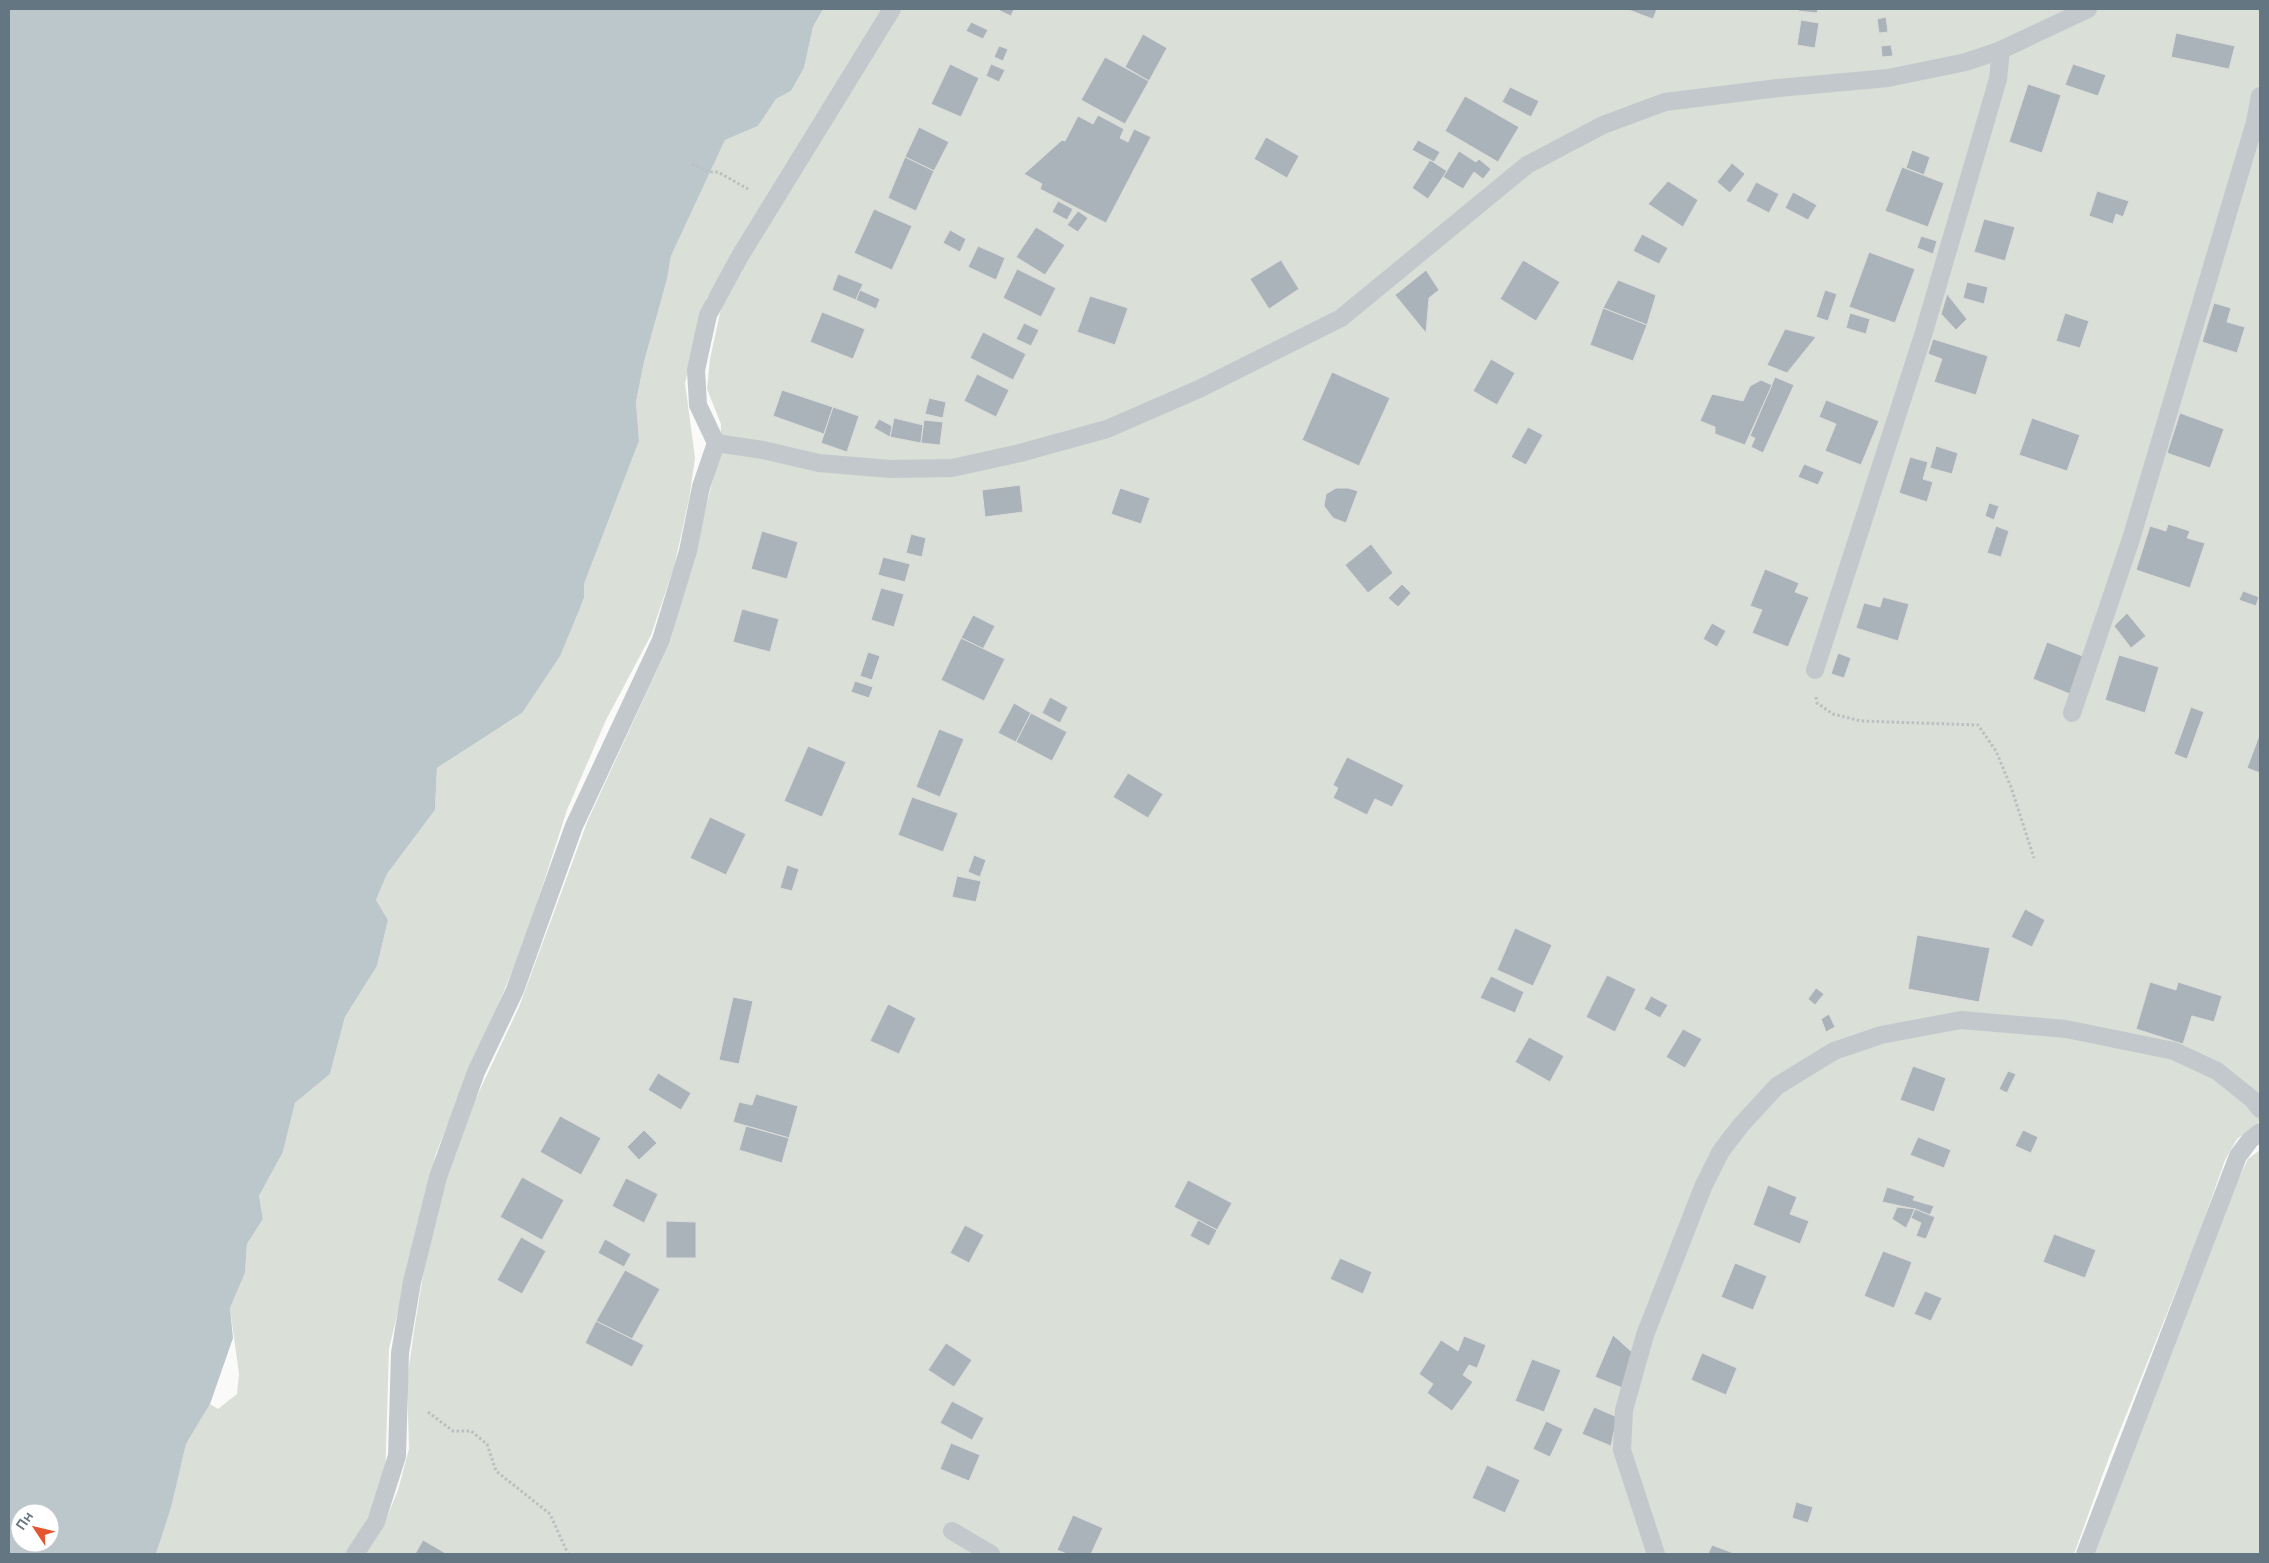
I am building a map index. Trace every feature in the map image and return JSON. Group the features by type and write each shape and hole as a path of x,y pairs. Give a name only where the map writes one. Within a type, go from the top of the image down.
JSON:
{"lane":[{"path":"355,1554 376,1522 397,1456 400,1353 412,1282 438,1177 476,1072 516,990 574,826 661,640 688,550 701,488 716,443 698,405 696,370 708,315 740,256 892,9"},
{"path":"716,443 763,450 819,463 890,469 952,468 1020,453 1107,429 1199,389 1342,318 1527,165 1603,125 1665,102 1778,88 1888,78 1966,62 2001,50 2088,9"},
{"path":"1815,670 1927,322 1998,79 2001,50"},
{"path":"2072,713 2131,539 2255,122 2260,96"},
{"path":"1656,1554 1622,1450 1624,1410 1645,1335 1703,1187 1722,1150 1741,1125 1778,1086 1834,1052 1881,1035 1961,1020 2066,1029 2174,1050 2217,1072 2252,1099 2260,1109"},
{"path":"2084,1554 2238,1156 2250,1140 2260,1132"},
{"path":"952,1531 991,1554"}],"path":[{"path":"692,164 710,172 718,172 774,202"},
{"path":"1815,670 1817,703 1833,714 1861,721 1978,725 2000,760 2011,787 2034,858"},
{"path":"399,1404 425,1410 453,1431 471,1432 487,1444 496,1471 550,1514 568,1554"}],"shaded area":[{"path":"9,9 823,9 813,27 804,68 791,91 776,99 758,126 725,140 671,256 667,279 644,362 636,402 639,441 584,584 584,598 560,656 522,713 437,768 435,810 387,874 376,900 388,920 377,966 345,1017 330,1074 295,1103 283,1152 259,1196 263,1219 247,1244 245,1273 230,1308 233,1338 210,1404 186,1444 171,1508 156,1554 9,1554"},
{"path":"823,9 2260,9 2260,1121 2237,1139 2225,1160 2200,1231 2108,1460 2074,1554 365,1554 383,1527 398,1490 409,1449 407,1380 432,1219 460,1132 519,1007 588,820 670,642 690,572 720,451 721,424 707,389 710,359 722,304 707,296 685,383 695,458 689,499 674,567 651,635 606,720 567,810 524,943 436,1153 389,1349 385,1481 351,1554 156,1554 171,1508 186,1444 210,1404 218,1409 237,1394 239,1374 230,1308 245,1273 247,1244 263,1219 259,1196 283,1152 295,1103 330,1074 345,1017 377,966 388,920 376,900 387,874 435,810 437,768 522,713 584,599 584,584 639,441 636,402 644,362 667,279 671,256 725,140 758,126 776,99 791,91 804,68 813,27"},
{"path":"2260,1150 2260,1554 2094,1554 2231,1195 2248,1159"}],"building":[{"path":"996,9 1014,9 1011,16"},
{"path":"1626,9 1657,9 1653,19"},
{"path":"1799,9 1818,9 1817,13 1798,11"},
{"path":"1886,17 1888,32 1879,33 1877,19"},
{"path":"1801,20 1819,23 1815,48 1797,45"},
{"path":"971,22 988,30 983,39 966,31"},
{"path":"2176,33 2235,46 2229,69 2171,57"},
{"path":"1143,34 1167,48 1149,81 1125,67"},
{"path":"1891,45 1893,56 1882,57 1881,46"},
{"path":"999,46 1008,49 1003,61 994,57"},
{"path":"1105,57 1149,81 1125,124 1081,100"},
{"path":"950,64 979,78 961,117 931,104"},
{"path":"991,64 1005,70 999,82 986,76"},
{"path":"2073,64 2106,75 2098,96 2065,85"},
{"path":"2028,84 2061,95 2042,153 2009,142"},
{"path":"1510,87 1539,101 1531,117 1502,102"},
{"path":"1465,96 1519,127 1498,162 1445,131"},
{"path":"1098,115 1124,129 1120,138 1128,142 1134,129 1151,137 1106,223 1040,189 1042,184 1024,174 1062,140 1065,141 1078,116 1093,124"},
{"path":"919,127 949,142 934,171 905,157"},
{"path":"1266,137 1299,156 1287,178 1254,159"},
{"path":"1418,140 1440,152 1434,162 1412,150"},
{"path":"1912,150 1930,157 1924,175 1906,168"},
{"path":"1459,151 1476,162 1479,159 1491,169 1483,179 1474,172 1463,189 1443,177"},
{"path":"905,157 934,171 916,211 888,198"},
{"path":"1430,160 1447,171 1428,199 1412,188"},
{"path":"1732,163 1745,174 1730,193 1717,182"},
{"path":"1902,167 1944,183 1928,227 1885,211"},
{"path":"1668,181 1698,200 1683,227 1648,204"},
{"path":"1756,182 1779,194 1769,213 1746,201"},
{"path":"2097,191 2129,201 2123,217 2116,214 2113,224 2089,216"},
{"path":"1793,192 1817,205 1808,220 1785,208"},
{"path":"1058,201 1073,209 1067,220 1052,212"},
{"path":"874,209 912,226 892,270 854,253"},
{"path":"1078,211 1088,218 1078,232 1067,225"},
{"path":"1984,219 2015,227 2005,261 1974,252"},
{"path":"1036,227 1065,245 1045,275 1016,257"},
{"path":"950,230 966,239 960,252 943,243"},
{"path":"1642,234 1668,248 1659,264 1633,251"},
{"path":"1921,236 1937,241 1933,254 1917,248"},
{"path":"978,246 1005,258 996,280 968,267"},
{"path":"1869,252 1915,269 1895,323 1849,307"},
{"path":"1281,260 1299,289 1269,309 1250,279"},
{"path":"1523,260 1560,282 1536,321 1500,299"},
{"path":"1017,269 1056,288 1041,317 1003,298"},
{"path":"1426,270 1439,290 1429,298 1426,333 1395,295"},
{"path":"838,274 863,284 856,300 832,290"},
{"path":"1618,280 1656,295 1647,325 1603,308"},
{"path":"1967,282 1988,287 1984,304 1963,298"},
{"path":"860,290 880,299 876,309 856,300"},
{"path":"1825,290 1837,294 1828,321 1816,317"},
{"path":"1947,294 1967,319 1956,330 1941,314"},
{"path":"1090,296 1128,308 1115,345 1077,332"},
{"path":"2214,303 2231,308 2227,322 2245,327 2237,353 2202,342"},
{"path":"1603,308 1647,325 1633,361 1590,345"},
{"path":"822,312 865,329 853,359 810,342"},
{"path":"1850,313 1870,319 1866,334 1846,328"},
{"path":"2065,313 2089,321 2080,348 2056,341"},
{"path":"1024,323 1039,330 1031,346 1016,339"},
{"path":"1785,329 1816,337 1787,373 1767,365"},
{"path":"983,332 1026,354 1013,380 970,358"},
{"path":"1933,339 1988,356 1976,395 1934,382 1942,359 1928,354"},
{"path":"1491,359 1515,373 1497,405 1473,391"},
{"path":"1332,372 1390,398 1359,466 1302,440"},
{"path":"977,374 1009,390 996,417 964,401"},
{"path":"1775,377 1794,385 1763,453 1751,447 1755,438 1750,436"},
{"path":"1761,380 1772,385 1745,445 1715,434 1715,427 1700,421 1712,394 1743,401 1750,386"},
{"path":"782,390 833,407 824,434 773,416"},
{"path":"929,398 946,402 943,418 925,414"},
{"path":"1826,400 1879,421 1861,465 1825,451 1836,424 1819,417"},
{"path":"833,407 859,416 847,452 821,443"},
{"path":"2180,413 2224,429 2210,468 2167,453"},
{"path":"894,418 923,425 921,443 890,437"},
{"path":"2032,418 2080,435 2067,471 2019,455"},
{"path":"879,419 892,426 890,437 874,428"},
{"path":"924,420 943,422 940,445 921,443"},
{"path":"1528,427 1543,435 1526,465 1511,457"},
{"path":"1936,446 1958,453 1952,474 1930,468"},
{"path":"1910,457 1928,462 1923,479 1933,482 1927,502 1899,493"},
{"path":"1804,464 1824,472 1818,485 1798,477"},
{"path":"1020,485 1023,512 985,517 982,490"},
{"path":"1120,488 1150,498 1141,524 1111,514"},
{"path":"1336,488 1348,488 1358,491 1346,523 1333,518 1324,506 1326,494"},
{"path":"1989,503 1999,506 1994,520 1985,516"},
{"path":"2168,524 2190,531 2187,538 2205,543 2190,588 2136,570 2150,526 2166,531"},
{"path":"1996,526 2009,531 2001,557 1987,553"},
{"path":"762,531 798,542 787,579 751,569"},
{"path":"911,534 926,538 922,557 906,553"},
{"path":"1371,544 1393,573 1368,593 1345,565"},
{"path":"883,557 910,564 905,582 878,575"},
{"path":"1765,569 1799,583 1795,592 1809,597 1788,647 1752,633 1762,610 1750,606"},
{"path":"1402,584 1411,593 1398,607 1388,598"},
{"path":"881,588 904,594 894,627 871,620"},
{"path":"2243,591 2259,597 2256,606 2239,600"},
{"path":"1883,597 1909,604 1898,641 1856,628 1864,603 1880,607"},
{"path":"742,609 779,619 770,652 733,642"},
{"path":"2127,613 2146,636 2131,648 2114,626"},
{"path":"973,615 995,626 983,649 961,638"},
{"path":"1712,623 1726,631 1717,647 1703,639"},
{"path":"961,638 1005,659 984,701 941,680"},
{"path":"2047,642 2085,657 2070,694 2033,679"},
{"path":"868,652 880,656 872,680 860,676"},
{"path":"1838,653 1851,658 1844,678 1831,674"},
{"path":"2119,655 2159,667 2145,713 2105,700"},
{"path":"855,681 873,687 869,698 851,692"},
{"path":"1050,697 1068,707 1060,723 1042,713"},
{"path":"1014,703 1031,713 1016,742 998,733"},
{"path":"2191,707 2204,712 2187,759 2174,754"},
{"path":"1031,713 1067,732 1052,761 1016,742"},
{"path":"939,729 964,739 940,797 916,787"},
{"path":"2260,737 2260,773 2247,768"},
{"path":"808,746 846,762 822,817 784,801"},
{"path":"1347,757 1404,785 1392,807 1375,799 1367,815 1333,798 1338,788 1333,785"},
{"path":"1128,773 1163,794 1148,818 1113,797"},
{"path":"912,797 958,813 943,852 898,835"},
{"path":"710,817 746,834 726,875 690,858"},
{"path":"974,855 986,860 980,877 968,872"},
{"path":"787,865 799,869 792,891 780,888"},
{"path":"957,876 981,881 976,902 952,897"},
{"path":"2025,909 2045,920 2032,947 2011,937"},
{"path":"1515,928 1552,945 1533,986 1497,970"},
{"path":"1917,935 1990,948 1979,1002 1908,989"},
{"path":"1607,975 1636,989 1615,1032 1586,1017"},
{"path":"1491,976 1524,992 1515,1013 1480,998"},
{"path":"2150,982 2176,990 2178,982 2222,996 2214,1022 2192,1016 2183,1044 2136,1029"},
{"path":"1816,988 1824,994 1815,1005 1808,999"},
{"path":"1651,996 1668,1005 1660,1018 1644,1009"},
{"path":"733,997 753,1001 739,1064 719,1060"},
{"path":"888,1004 916,1018 899,1054 870,1041"},
{"path":"1829,1014 1835,1027 1826,1032 1821,1019"},
{"path":"1683,1029 1702,1039 1685,1068 1666,1057"},
{"path":"1529,1037 1564,1056 1550,1082 1515,1062"},
{"path":"1913,1066 1946,1078 1934,1112 1900,1100"},
{"path":"2008,1071 2016,1074 2007,1093 1999,1089"},
{"path":"658,1073 691,1093 681,1110 648,1090"},
{"path":"756,1094 798,1106 789,1138 733,1122 739,1102 752,1105"},
{"path":"560,1116 601,1138 581,1175 540,1152"},
{"path":"746,1126 789,1138 782,1163 739,1150"},
{"path":"644,1130 657,1143 639,1160 627,1147"},
{"path":"2023,1130 2038,1137 2031,1153 2015,1146"},
{"path":"1918,1137 1951,1150 1944,1168 1910,1155"},
{"path":"522,1177 564,1200 542,1240 500,1217"},
{"path":"626,1178 658,1194 644,1223 612,1206"},
{"path":"1188,1180 1232,1203 1217,1230 1174,1207"},
{"path":"1768,1185 1797,1197 1790,1214 1809,1221 1800,1244 1753,1225"},
{"path":"1887,1187 1915,1196 1913,1200 1934,1206 1930,1215 1915,1209 1882,1202"},
{"path":"1897,1207 1915,1209 1906,1228 1892,1219"},
{"path":"1915,1209 1935,1217 1926,1239 1916,1236 1921,1223 1911,1218"},
{"path":"1198,1220 1217,1230 1209,1246 1190,1236"},
{"path":"666,1221 696,1222 696,1258 666,1258"},
{"path":"965,1225 984,1235 969,1263 950,1253"},
{"path":"2054,1234 2096,1250 2085,1278 2043,1262"},
{"path":"521,1237 546,1251 522,1294 497,1280"},
{"path":"605,1239 631,1254 624,1267 598,1253"},
{"path":"1883,1251 1912,1262 1894,1308 1864,1296"},
{"path":"1340,1258 1372,1272 1363,1294 1330,1279"},
{"path":"1735,1263 1767,1276 1753,1310 1721,1297"},
{"path":"625,1270 660,1289 632,1339 596,1321"},
{"path":"1925,1291 1942,1298 1931,1321 1914,1314"},
{"path":"596,1321 644,1345 632,1367 585,1343"},
{"path":"1613,1335 1632,1352 1625,1389 1595,1377"},
{"path":"1464,1336 1486,1345 1477,1368 1469,1365 1463,1375 1473,1382 1452,1411 1427,1393 1433,1384 1419,1374 1441,1340 1458,1351"},
{"path":"946,1343 972,1360 954,1387 928,1370"},
{"path":"1702,1353 1737,1368 1726,1395 1691,1380"},
{"path":"1532,1359 1561,1370 1544,1412 1515,1401"},
{"path":"952,1401 984,1418 972,1440 940,1423"},
{"path":"1594,1407 1617,1417 1611,1446 1582,1434"},
{"path":"1546,1421 1563,1429 1550,1457 1533,1449"},
{"path":"951,1443 980,1455 969,1481 940,1469"},
{"path":"1487,1465 1520,1480 1505,1513 1472,1498"},
{"path":"1796,1502 1813,1507 1808,1523 1792,1518"},
{"path":"1073,1515 1103,1528 1091,1554 1067,1554 1057,1550"},
{"path":"423,1540 447,1554 415,1554"},
{"path":"1712,1545 1736,1554 1708,1554"}]}
